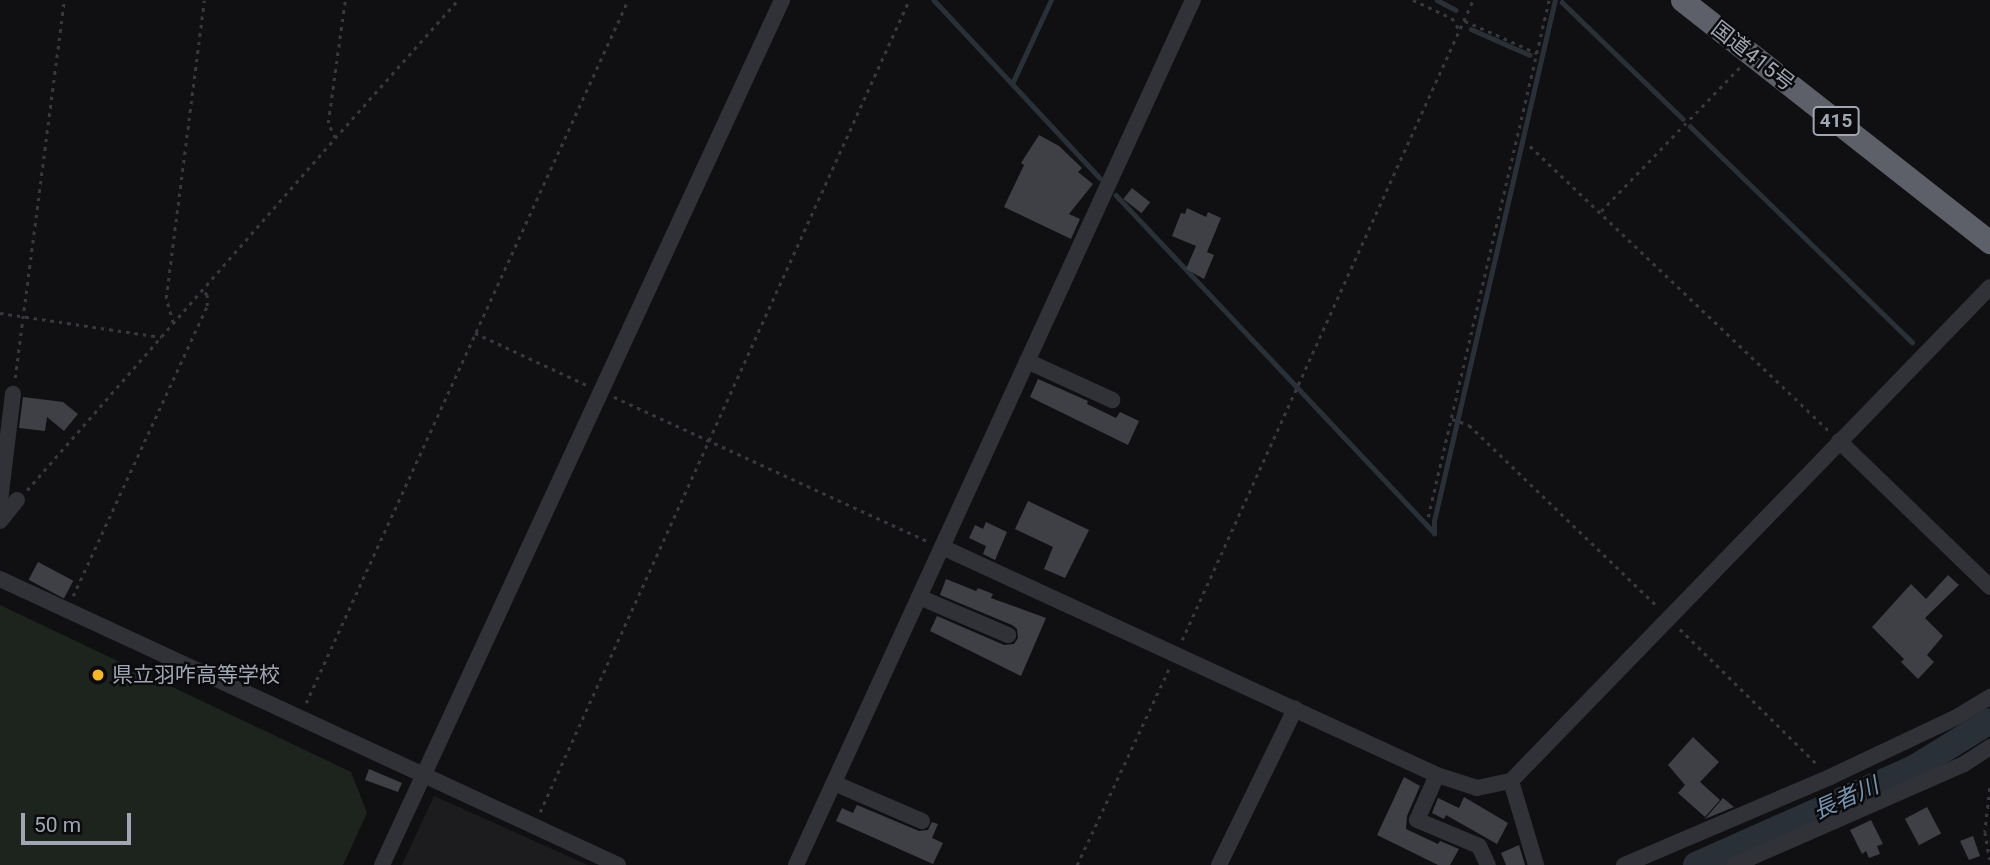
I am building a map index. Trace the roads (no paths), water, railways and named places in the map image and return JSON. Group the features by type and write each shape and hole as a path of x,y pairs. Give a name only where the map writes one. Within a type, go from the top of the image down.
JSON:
{"highway":[{"name":"国道415号","path":"1682,0 1990,242"}],"street":[{"path":"382,865 782,0"},
{"path":"796,865 1193,0"},
{"path":"942,547 1437,775 1478,788 1511,781 1990,288"},
{"path":"1027,361 1112,400"},
{"path":"0,501 13,394"},
{"path":"1839,441 1990,587"},
{"path":"0,521 18,500"},
{"path":"0,579 618,865"},
{"path":"919,597 1008,635"},
{"path":"1624,865 1830,777 1955,718 1990,697"},
{"path":"1219,865 1296,709"},
{"path":"1734,865 1964,764 1990,747"},
{"path":"1437,775 1418,820 1479,846 1488,865"},
{"path":"1511,781 1536,865"},
{"path":"834,782 922,821"}],"waterway":[{"path":"934,0 1100,178"},
{"path":"1012,84 1051,0"},
{"path":"1437,0 1456,10"},
{"path":"1434,534 1434,521 1555,0"},
{"path":"1562,2 1683,119"},
{"path":"1471,29 1530,55"},
{"path":"1690,126 1912,342"},
{"path":"1116,195 1432,530"},
{"name":"長者川","path":"1696,865 1914,768 1990,721"}],"place":[{"name":"県立羽咋高等学校","path":"98,675"}]}
